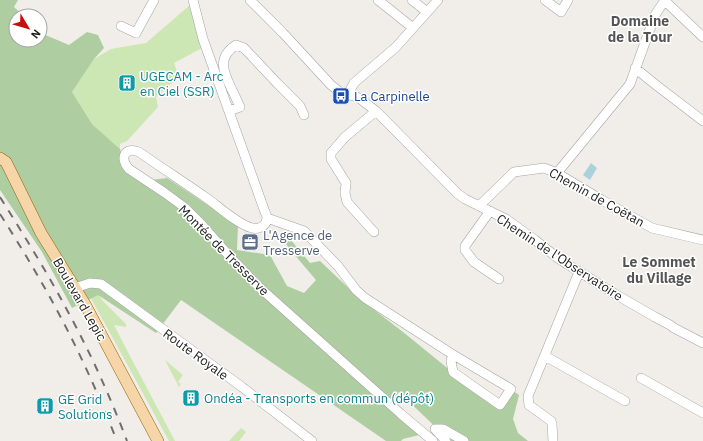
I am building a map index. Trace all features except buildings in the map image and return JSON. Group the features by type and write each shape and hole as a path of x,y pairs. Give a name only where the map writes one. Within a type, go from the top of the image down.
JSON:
{"main road":[{"name":"Boulevard Lepic","path":"0,158 6,162 41,233 75,288 158,441"}],"street":[{"path":"121,26 136,33 154,0"},
{"path":"193,0 203,39 267,218 304,231 338,266 356,290 365,298 452,354 511,389 500,405 453,372 451,361 452,354"},
{"name":"Chemin de l'Observatoire","path":"250,0 331,85 340,92 359,98 376,111 458,194 506,219 559,259 579,272 674,328 703,343"},
{"path":"378,0 413,28"},
{"path":"412,0 426,12"},
{"path":"348,94 354,84 396,47 438,0"},
{"path":"545,0 561,12 568,0"},
{"path":"557,174 630,84 655,15 665,0 703,38"},
{"path":"229,112 240,107 223,70 223,63 231,48 236,45 244,48 276,83 300,106 304,116"},
{"path":"636,68 703,121"},
{"path":"374,232 347,202 345,193 346,183 331,159 331,153 345,138 376,111"},
{"name":"Montée de Tresserve","path":"267,218 265,224 261,228 250,228 242,224 139,152 128,151 124,157 124,162 129,169 184,207 259,287 433,441"},
{"name":"Chemin de Coëtan","path":"479,206 514,172 544,168 652,228 703,240"},
{"path":"490,211 465,246 465,250 474,262 499,279"},
{"path":"553,441 552,424 529,405 528,398 579,272"},
{"name":"Route Royale","path":"75,288 90,283 101,284 242,387 312,441"},
{"path":"545,356 626,401"},
{"path":"641,378 703,413"},
{"path":"435,429 433,432 439,441"},
{"path":"435,429 446,441"},
{"path":"435,429 443,429 464,441"}],"green space":[{"path":"0,0 18,0 14,7 15,8 8,8 8,48 48,48 48,36 69,45 87,32 98,35 104,48 94,59 72,92 92,124 120,149 122,156 121,165 151,180 167,178 238,225 237,250 270,255 287,286 304,293 316,280 279,235 281,233 285,233 310,263 320,261 359,298 499,410 513,391 519,395 513,419 518,433 528,441 450,441 399,392 388,408 419,435 403,439 401,441 386,441 181,300 156,333 98,295 72,308 42,252 0,190"},
{"path":"190,5 202,48 174,63 179,77 156,97 158,107 127,141 120,144 120,149 92,124 72,92 94,59 111,49 146,43"},
{"path":"87,291 97,291 102,300 126,324 126,327 114,325 175,441 169,441"},
{"path":"165,360 183,375 178,382 181,384 179,387"},
{"path":"241,428 246,432 239,441 229,441"}],"water":[{"path":"591,163 597,168 590,180 583,175"}],"railway":[{"path":"0,197 43,267 84,342 114,407 127,441"},
{"path":"0,214 38,276 67,329 90,377 117,441"}],"place":[{"name":"UGECAM - Arc en Ciel (SSR)","path":"127,83"},
{"name":"La Carpinelle","path":"341,96"},
{"name":"L'Agence de Tresserve","path":"250,242"},
{"name":"Ondéa - Transports en commun (dépôt)","path":"191,398"},
{"name":"GE Grid Solutions","path":"45,406"}],"district":[{"name":"Domaine de la Tour","path":"640,30"},
{"name":"Le Sommet du Village","path":"659,270"}]}
